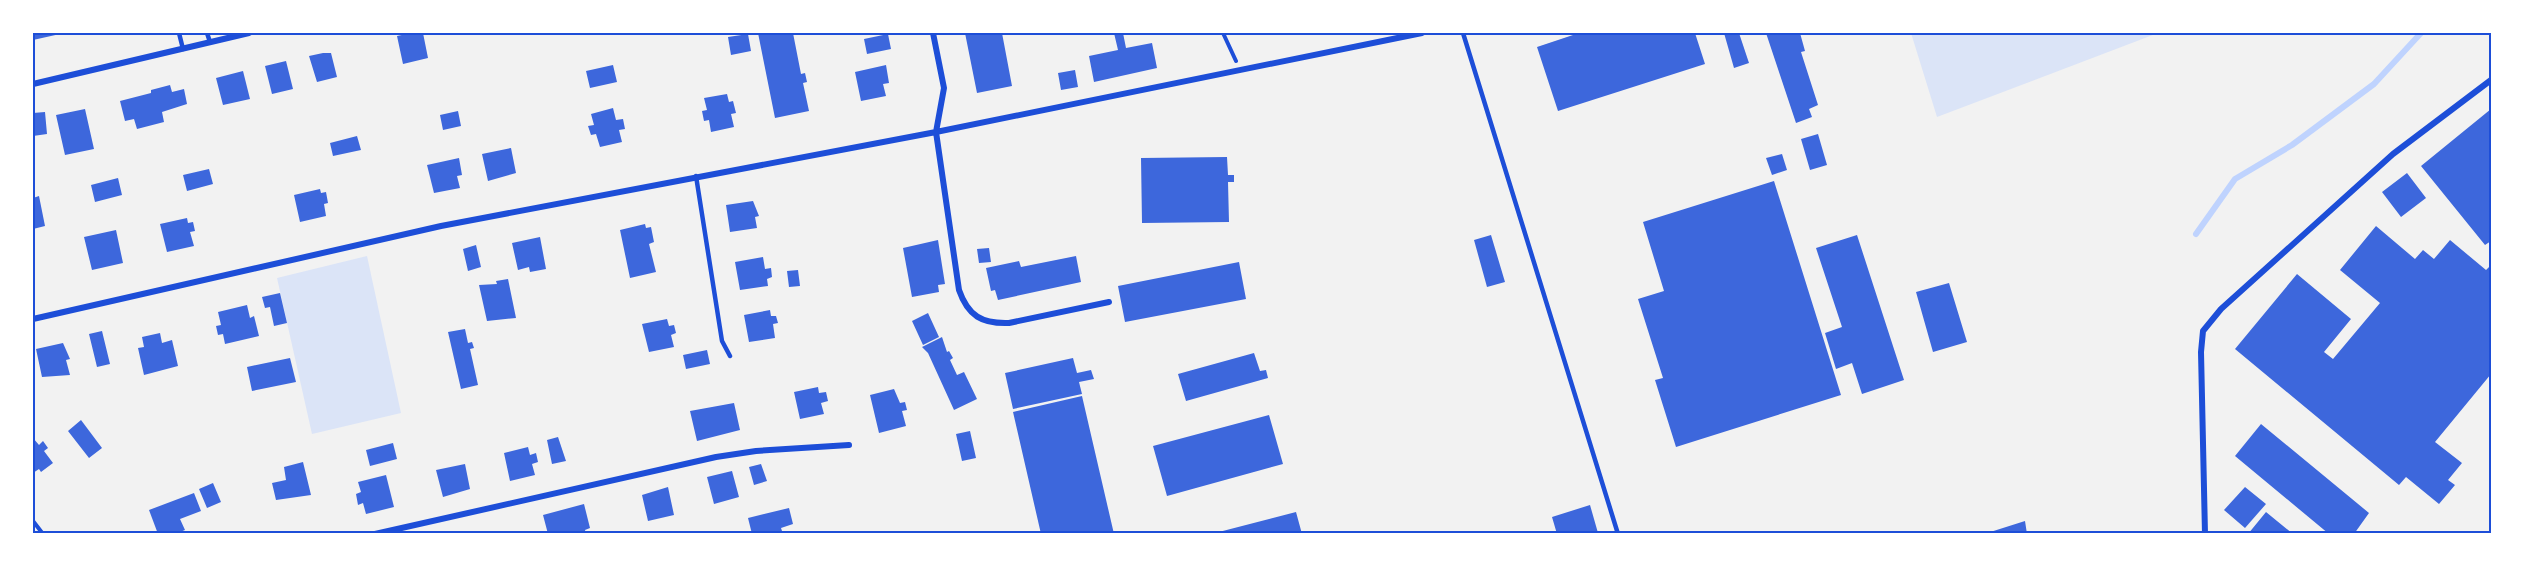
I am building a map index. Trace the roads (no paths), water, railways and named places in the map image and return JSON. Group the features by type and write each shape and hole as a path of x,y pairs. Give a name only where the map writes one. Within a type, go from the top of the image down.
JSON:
{"street":[{"path":"33,84 249,33"},
{"path":"933,33 944,88 936,132 959,290 963,303 972,315 981,321 993,324 1009,323 1109,302"},
{"path":"33,319 441,226 936,132 1422,33"},
{"path":"2205,534 2201,352 2203,331 2220,309 2393,154 2491,80"},
{"path":"375,534 716,457 756,451 849,445"}],"lane":[{"path":"179,33 183,49"},
{"path":"207,33 210,42"},
{"path":"1463,33 1618,534"},
{"path":"696,176 722,341 730,356"}],"waterway":[{"path":"2196,234 2235,179 2292,145 2374,84 2421,33"}]}
